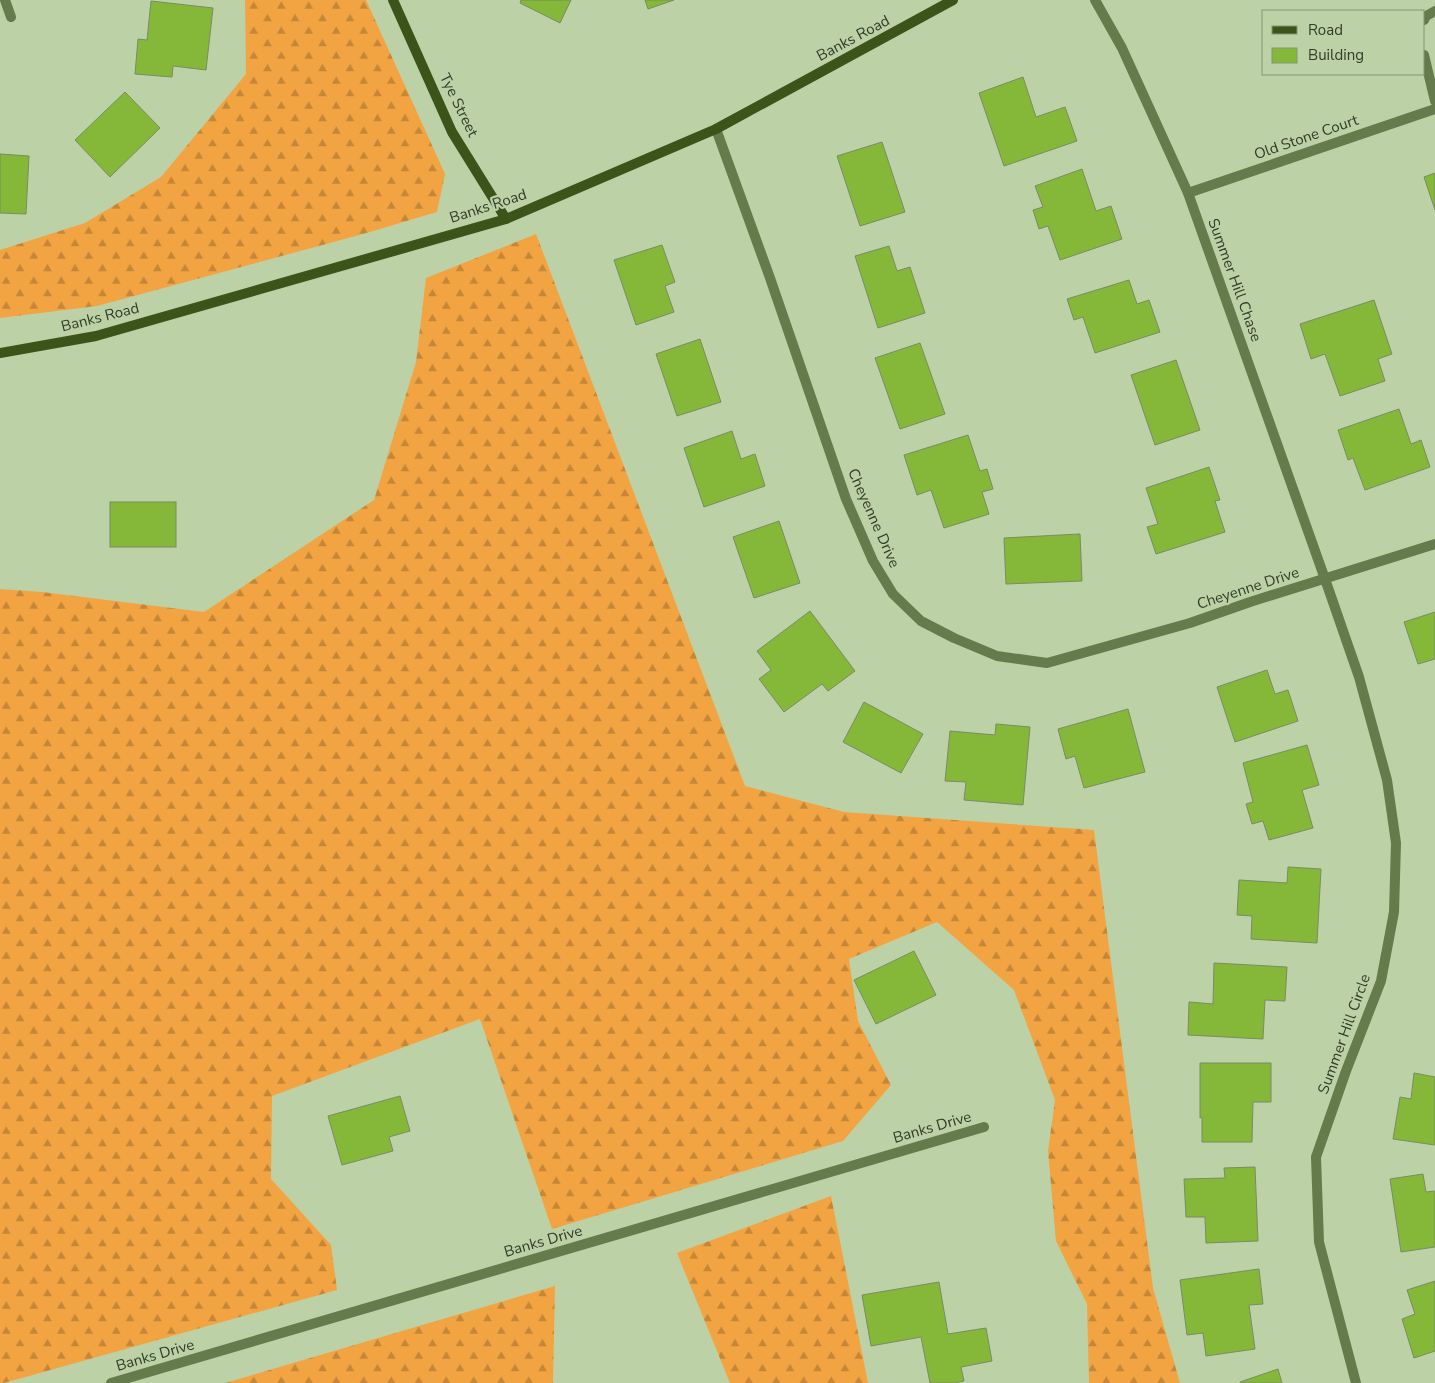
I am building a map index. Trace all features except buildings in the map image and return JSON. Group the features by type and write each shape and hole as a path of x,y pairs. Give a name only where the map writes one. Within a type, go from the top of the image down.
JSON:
{"street":[{"path":"5,0 11,17"},
{"name":"Tye Street","path":"393,0 452,132 506,219"},
{"name":"Banks Road","path":"0,354 96,336 506,219 716,129 953,0"},
{"name":"Summer Hill Chase","path":"1095,0 1122,48 1188,193 1325,579"},
{"path":"1425,18 1435,11"},
{"path":"1425,60 1435,101"},
{"name":"Old Stone Court","path":"1188,193 1435,109"},
{"name":"Cheyenne Drive","path":"716,129 770,278 846,499 873,561 893,594 921,621 954,638 997,656 1048,663 1190,623 1325,579"},
{"path":"1325,579 1435,544"},
{"name":"Summer Hill Circle","path":"1325,579 1359,677 1387,780 1396,843 1394,912 1381,981 1346,1071 1316,1157 1319,1242 1356,1383"},
{"name":"Banks Drive","path":"111,1383 984,1127"}],"green space":[{"path":"245,0 366,0 445,174 437,212 97,306 0,318 0,250 85,223 161,177 246,74"},
{"path":"536,234 745,786 844,812 1094,830 1153,1288 1180,1383 1089,1383 1087,1304 1056,1241 1048,1151 1055,1100 1014,990 937,922 849,959 858,1021 891,1085 843,1141 552,1229 480,1019 272,1096 271,1179 331,1245 337,1290 0,1383 0,589 42,592 204,612 374,500 416,362 426,278"},
{"path":"831,1196 868,1383 730,1383 677,1253"},
{"path":"555,1286 553,1383 225,1383"}]}
